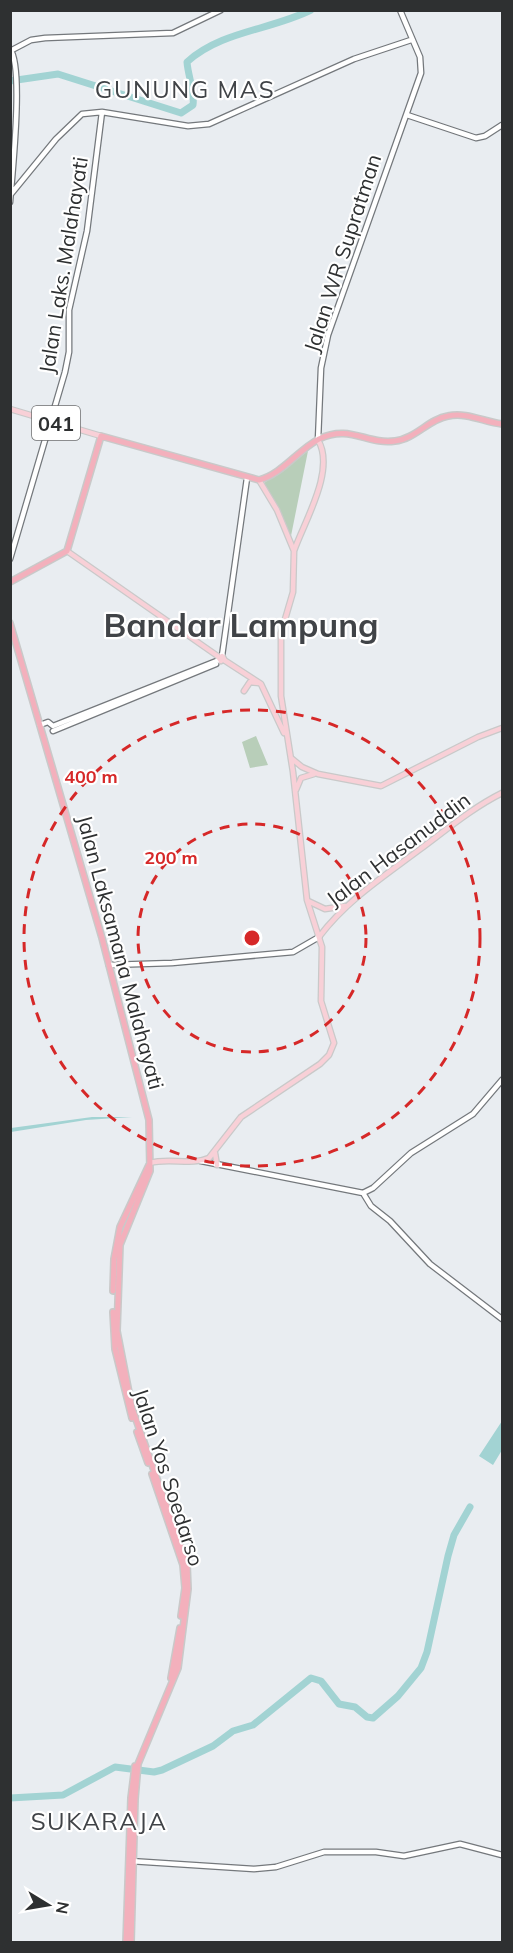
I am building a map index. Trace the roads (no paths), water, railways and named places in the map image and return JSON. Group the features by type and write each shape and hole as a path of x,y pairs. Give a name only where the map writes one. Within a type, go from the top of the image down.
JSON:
{"highway":[{"path":"10,582 67,551 101,436 259,480 270,476 318,440 345,432 386,442 399,441 437,420 458,415 502,424"},
{"name":"Jalan Laksamana Malahayati","path":"10,623 109,965 147,1108 152,1153"},
{"name":"Jalan Yos Soedarso","path":"126,1942 137,1763 173,1679 181,1649 188,1589 187,1564 139,1433 124,1376 117,1330 116,1303 120,1245 150,1171 152,1153"},
{"name":"Jalan Yos Soedarso","path":"131,1861 131,1942"}],"main road":[{"name":"041","path":"10,409 101,436"},
{"path":"294,551 312,512 320,479 322,450 318,440"},
{"path":"150,1164 161,1159 201,1161 215,1153 239,1119 320,1064 334,1046 334,1039 321,1001 322,947 307,900 293,772 281,696 281,633 293,592 294,551 278,510 259,480"},
{"path":"67,551 221,659 261,684 272,702 288,744"},
{"path":"244,691 250,682 261,684"},
{"path":"291,758 302,767 318,774 381,786 477,737 502,728"},
{"path":"293,772 299,774 302,767"},
{"path":"295,793 301,778 318,774"},
{"name":"Jalan Hasanuddin","path":"318,937 345,906 462,818 502,793"},
{"path":"307,900 325,909 345,906"},
{"path":"152,1153 161,1159"},
{"path":"215,1153 218,1165"}],"street":[{"path":"10,202 15,88 11,50 31,40 45,38 173,33 221,10"},
{"name":"Jalan WR Supratman","path":"318,440 321,368 328,335 422,68 400,10"},
{"path":"11,194 77,117 88,112 102,112 177,125 209,124 354,59 411,40"},
{"name":"Jalan Laks. Malahayati","path":"10,559 68,360 69,310 87,231 102,112"},
{"path":"407,115 476,138 485,136 502,125"},
{"path":"42,736 53,729 221,659 247,478"},
{"path":"39,725 48,723 53,729"},
{"path":"109,965 172,963 293,952 318,937"},
{"path":"201,1161 363,1192 373,1188 411,1153 473,1114 502,1080"},
{"path":"363,1192 371,1206 390,1221 430,1264 502,1319"},
{"path":"131,1861 254,1869 276,1867 331,1851 376,1852 404,1856 460,1844 502,1855"}],"water":[{"path":"92,1117 132,1117 86,1120 11,1132 11,1128"},
{"path":"502,1421 502,1450 493,1465 479,1456"}],"waterway":[{"path":"10,81 58,74 181,113 193,105 187,62 200,52 231,37 296,17 311,10"},
{"path":"10,1798 63,1795 115,1767 154,1772 162,1770 213,1746 233,1731 253,1725 311,1678 321,1681 339,1704 355,1707 367,1717 373,1718 398,1696 421,1668 427,1652 454,1535 470,1507"}],"district":[{"name":"GUNUNG MAS","path":"185,89"},
{"name":"Bandar Lampung","path":"241,624"},
{"name":"SUKARAJA","path":"99,1821"}]}
